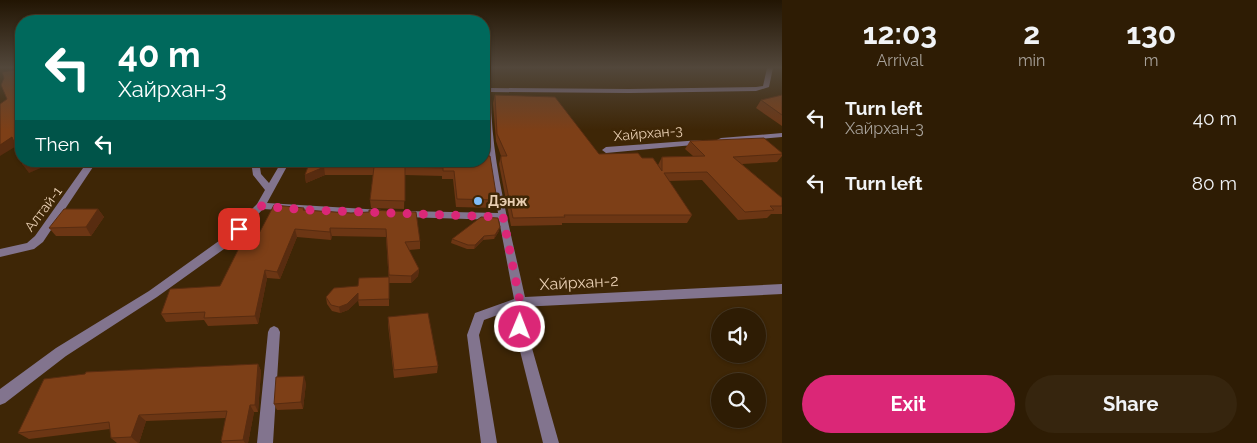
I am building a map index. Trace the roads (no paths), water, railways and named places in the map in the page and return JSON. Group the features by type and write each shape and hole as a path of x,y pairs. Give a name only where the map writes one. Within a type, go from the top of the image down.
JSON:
{"street":[{"path":"490,90 629,91 758,89"},
{"name":"Хайрхан-3","path":"606,150 782,135"},
{"path":"490,136 503,217 520,302 520,327 551,443"},
{"name":"Алтай-1","path":"0,253 30,246 39,239 89,167"},
{"path":"256,167 257,175 270,190"},
{"path":"0,398 61,352 153,294 227,241 261,206 283,167"},
{"path":"261,206 307,210 503,217"},
{"name":"Хайрхан-2","path":"489,443 473,335 479,317 520,302 782,289"},
{"path":"265,443 274,332"}],"place":[{"name":"Дэнж","path":"478,201"}]}
